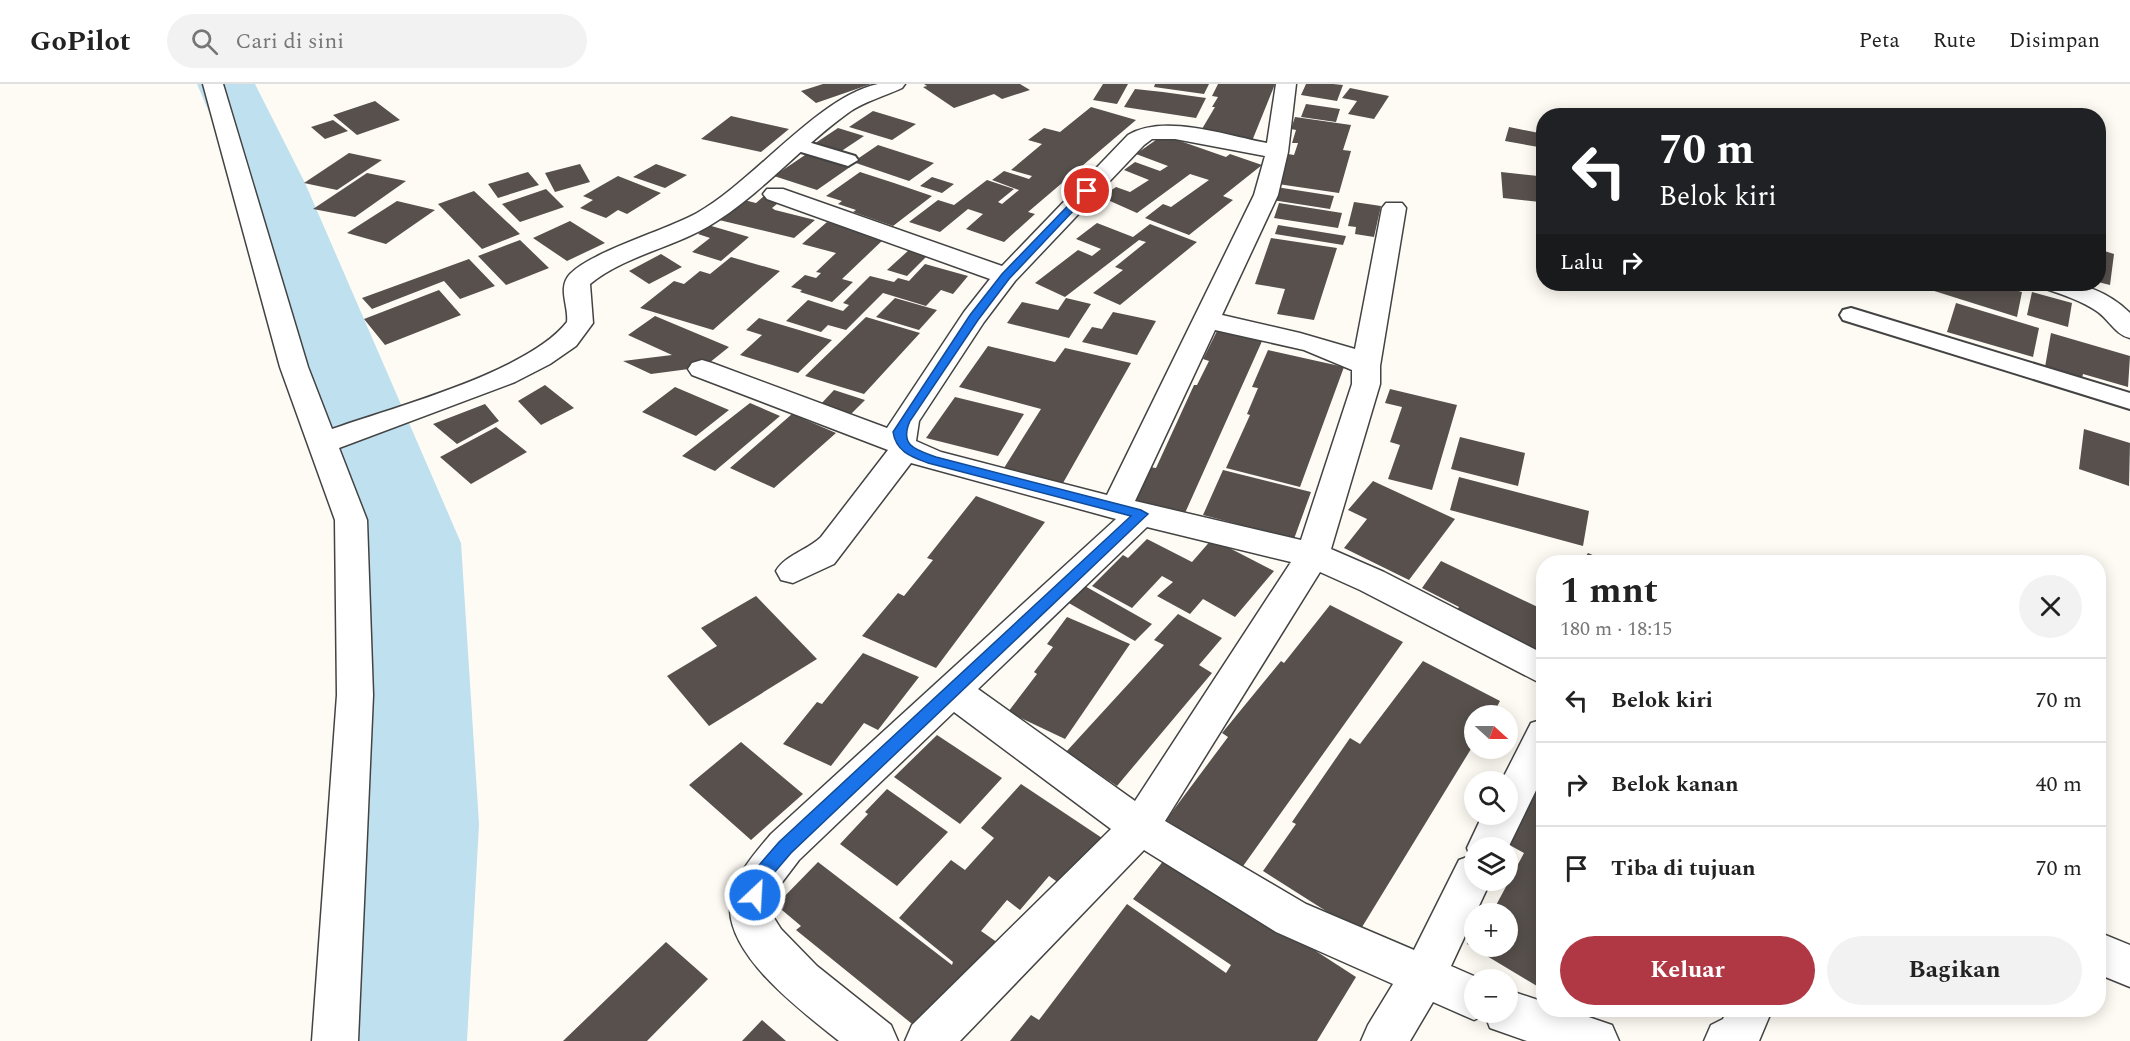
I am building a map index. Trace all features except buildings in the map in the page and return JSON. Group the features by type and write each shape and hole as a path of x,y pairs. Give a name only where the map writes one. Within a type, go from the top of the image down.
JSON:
{"street":[{"path":"213,84 294,368 336,438 351,520 355,695 334,1041"},
{"path":"336,438 501,377 551,353 580,325 581,316 576,287 586,273 678,233 709,216 850,102 895,84"},
{"path":"874,1041 773,956 759,935 750,911 759,878 785,847 952,690 1129,511 1207,320 1266,195 1276,152 1286,84"},
{"path":"905,447 899,432 904,420 974,318 1006,276 1136,140 1147,133 1175,132 1276,152"},
{"path":"775,194 1006,276"},
{"path":"928,1041 1140,827 1313,555 1366,384 1366,366 1394,208"},
{"path":"2072,291 2098,302 2124,321 2130,330"},
{"path":"1207,320 1334,351 1357,359 1366,366"},
{"path":"702,369 905,447 933,460 1129,511 1313,555 1372,581 1536,667"},
{"path":"793,571 822,556 833,545 905,447"},
{"path":"952,690 1140,827 1292,918 1464,993"},
{"path":"1518,787 1536,750"},
{"path":"1384,1041 1424,975 1465,891"},
{"path":"2106,956 2130,966"},
{"path":"1518,1016 1596,1041"},
{"path":"1727,1041 1739,1035 1747,1017"}],"lane":[{"path":"798,145 848,160"},
{"path":"1851,315 2130,401"}],"waterway":[{"path":"226,84 272,183 414,543 422,824 402,1041"}],"route":[{"path":"755,895 759,878 785,847 1141,514 933,460 910,452 900,439 899,432 904,420 974,318 1006,276 1087,191"}]}
